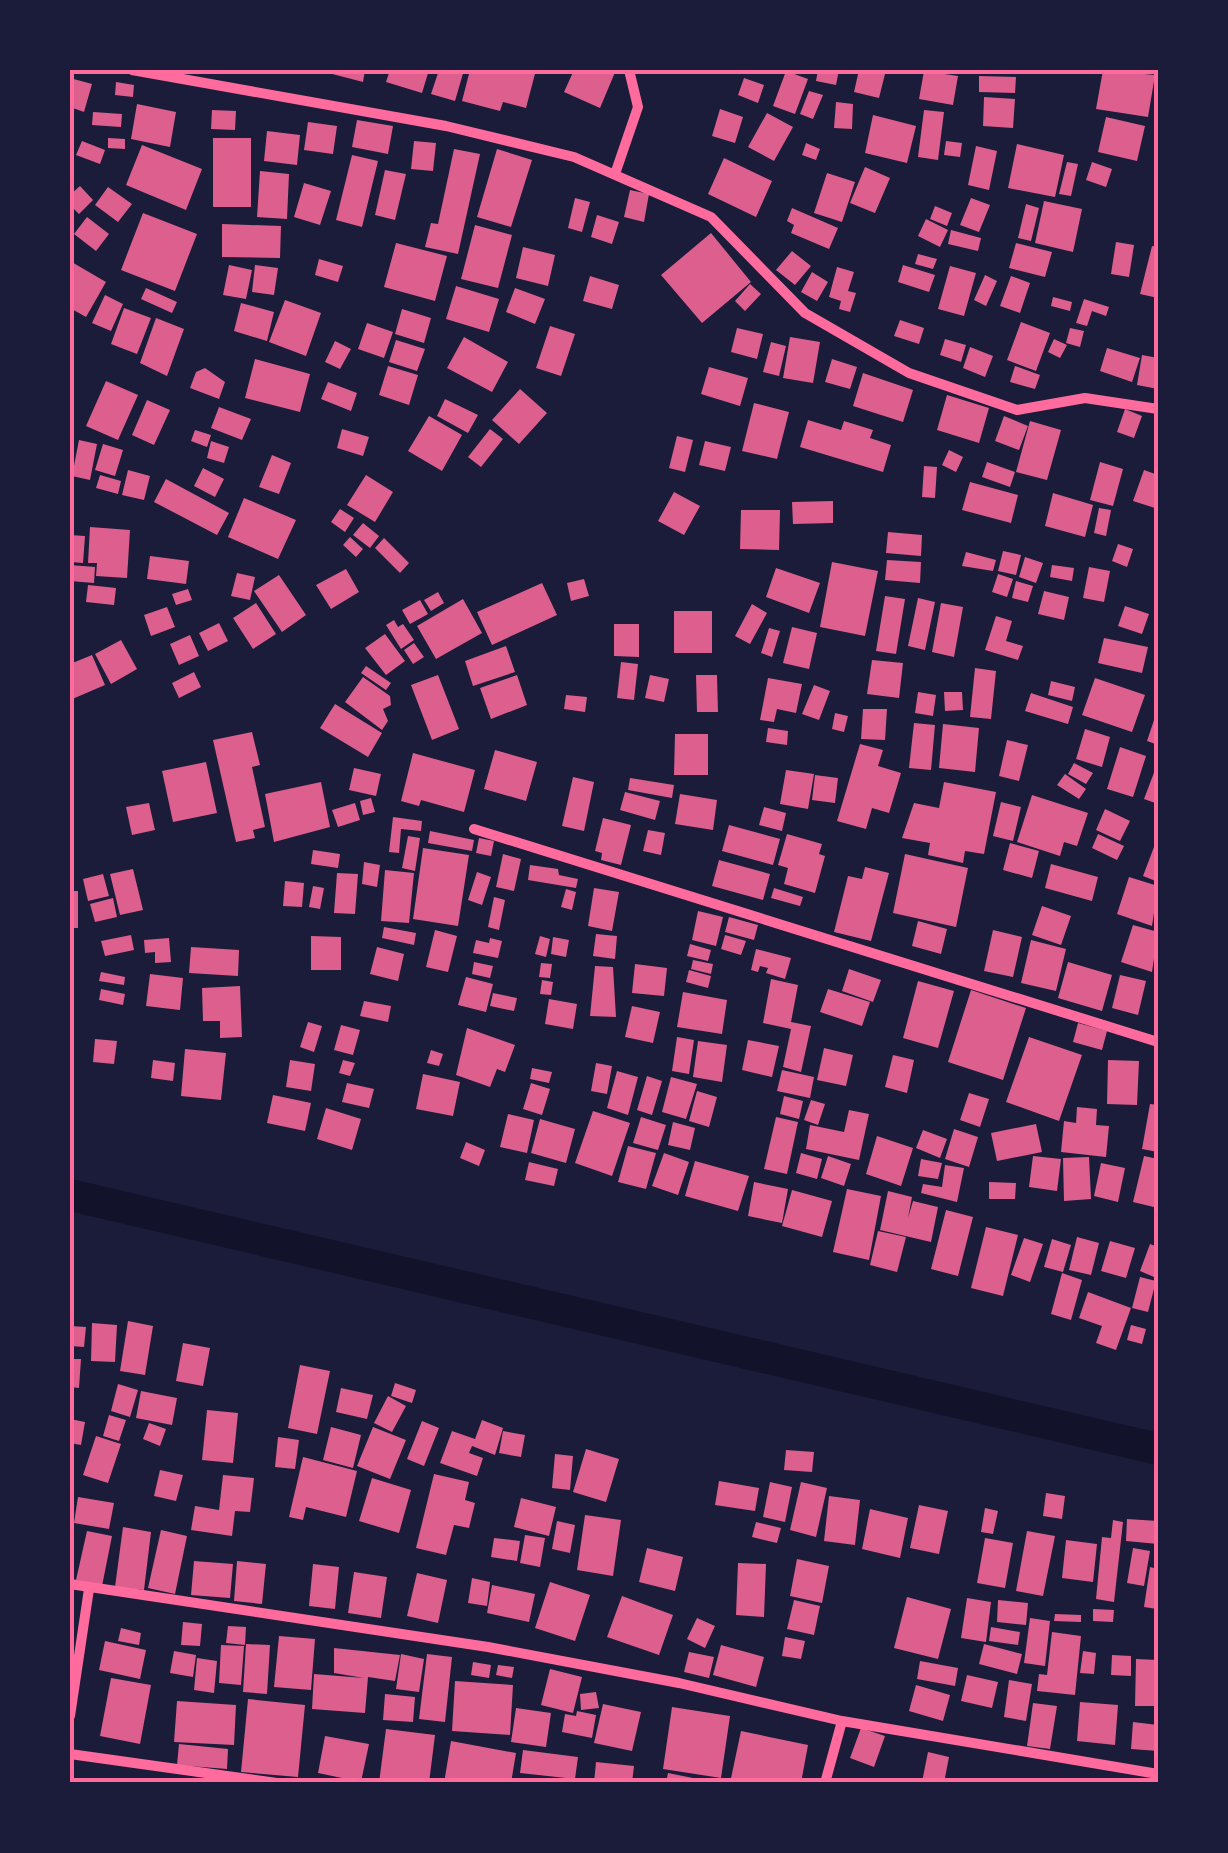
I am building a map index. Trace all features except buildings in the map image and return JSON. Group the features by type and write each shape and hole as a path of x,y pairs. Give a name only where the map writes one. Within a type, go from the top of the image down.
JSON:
{"street":[{"path":"132,70 446,126 574,157 710,217 805,312 909,373 1016,410 1085,398 1158,409"},
{"path":"615,174 638,106 628,70"},
{"path":"474,829 1158,1042"},
{"path":"70,1584 488,1647 678,1683 842,1721 1158,1774"},
{"path":"70,1716 89,1589"},
{"path":"825,1783 842,1721"},
{"path":"70,1754 277,1783"}],"waterway":[{"path":"70,1195 1158,1449"}]}
